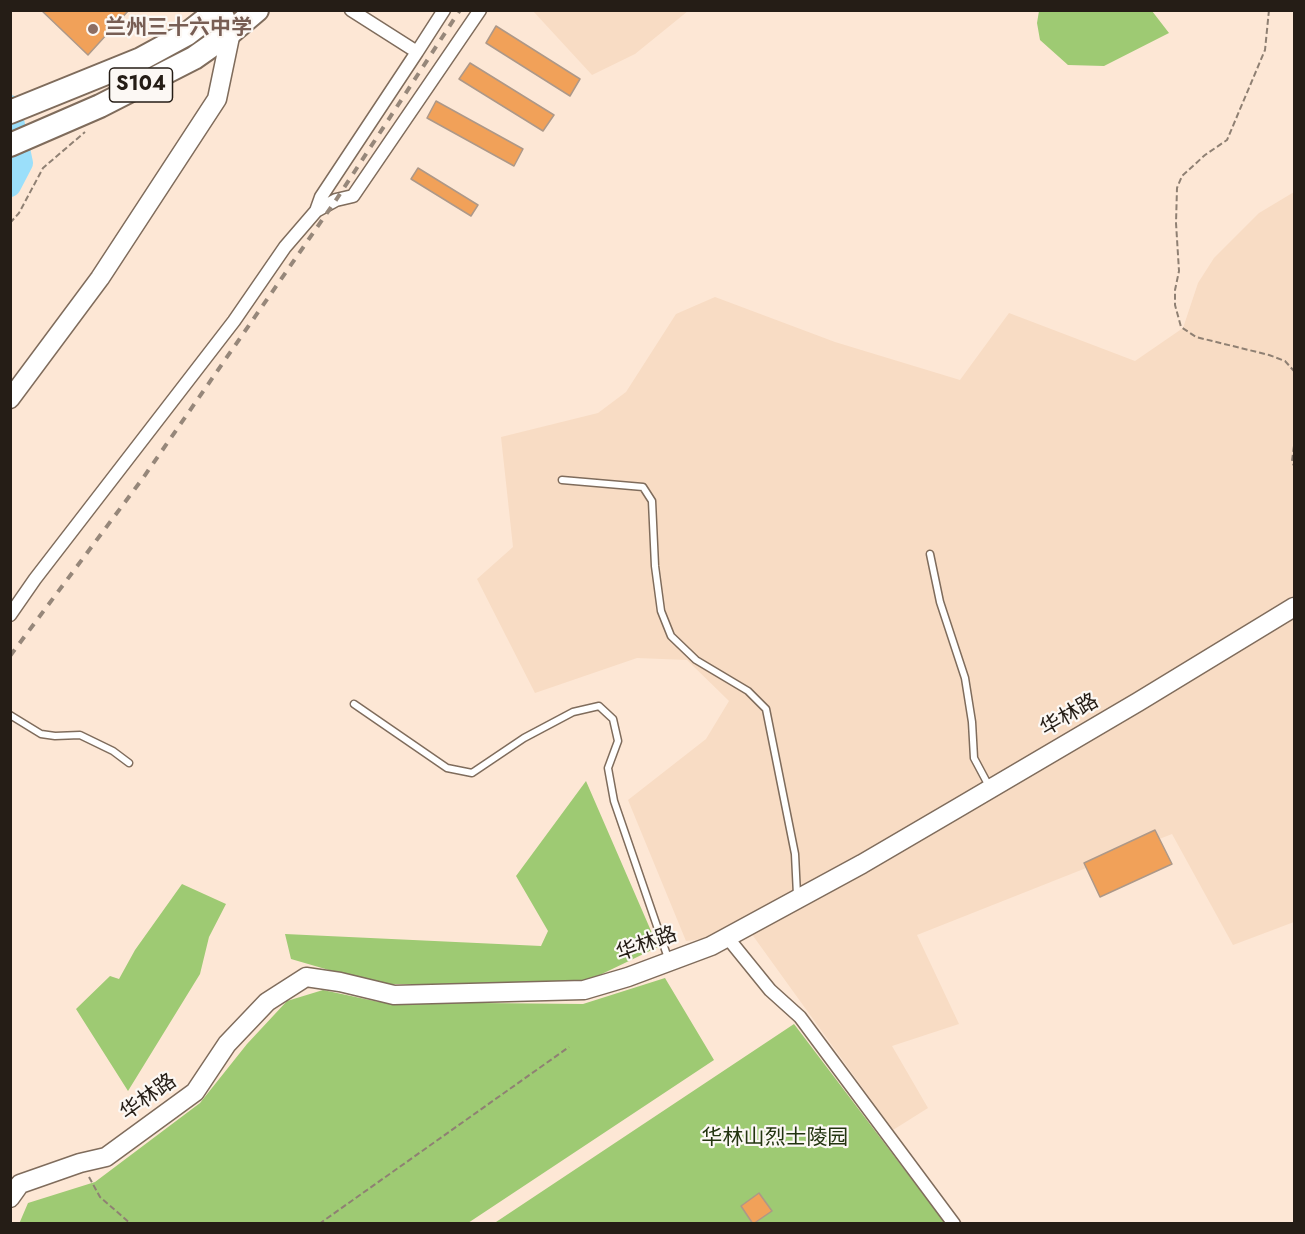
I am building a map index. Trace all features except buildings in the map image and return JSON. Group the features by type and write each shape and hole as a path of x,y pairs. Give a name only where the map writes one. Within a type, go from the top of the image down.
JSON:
{"highway":[{"name":"S104","path":"10,112 141,59 187,34 218,10"},
{"name":"S104","path":"10,145 100,106 194,58 257,10"}],"street":[{"path":"10,399 100,278 217,99 231,32 222,10"},
{"path":"351,10 417,52"},
{"path":"316,211 321,197 444,10"},
{"path":"10,615 35,579 234,321 285,247 316,211 336,200 353,196 480,10"},
{"name":"华林路","path":"10,1198 20,1184 80,1162 106,1157 195,1092 227,1044 267,1002 306,977 340,982 394,995 584,990 711,946 990,789 1294,607"},
{"path":"727,937 770,990 800,1017 954,1224"}],"lane":[{"path":"562,480 643,487 652,501 655,566 661,611 671,636 696,660 748,691 766,709 795,855 798,899"},
{"path":"930,555 940,602 965,678 972,722 974,758 990,789"},
{"path":"354,704 447,768 472,773 524,738 573,712 599,706 613,719 618,741 608,768 614,801 669,961"},
{"path":"10,715 40,734 80,735 113,750 129,763"}],"path":[{"path":"1269,10 1265,50 1227,140 1205,155 1182,176 1177,188 1176,224 1179,271 1175,305 1181,327 1196,337 1269,355 1285,361 1294,371"},
{"path":"10,223 19,213 43,168 86,132"},
{"path":"1294,446 1292,461 1294,466"},
{"path":"319,1224 569,1047"},
{"path":"80,1162 100,1197 131,1224"}],"shaded area":[{"path":"533,11 688,11 635,54 592,75"},
{"path":"1294,192 1294,922 1233,945 1172,834 917,935 959,1024 892,1046 928,1108 893,1130 751,933 686,941 628,800 706,739 729,701 687,660 637,658 535,693 477,579 513,547 501,437 598,413 626,392 676,314 715,297 835,342 960,380 1009,313 1135,361 1183,328 1198,283 1214,258 1259,213"}],"green space":[{"path":"1039,11 1152,11 1169,33 1104,66 1068,65 1040,40 1037,23"},
{"path":"586,781 658,947 579,985 377,984 291,959 285,934 541,946 548,931 516,876"},
{"path":"182,884 226,904 209,937 200,974 128,1091 76,1009 110,976 119,979 135,950"},
{"path":"665,978 714,1060 468,1223 19,1224 28,1203 95,1182 200,1103 247,1044 287,1001 323,990 379,1002 583,1004"},
{"name":"华林山烈士陵园","path":"794,1024 945,1223 493,1224"}],"waterway":[{"path":"10,106 22,163 10,186"}],"railway":[{"path":"10,656 143,478 336,200 460,10"}],"place":[{"name":"兰州三十六中学","path":"93,29"}]}
